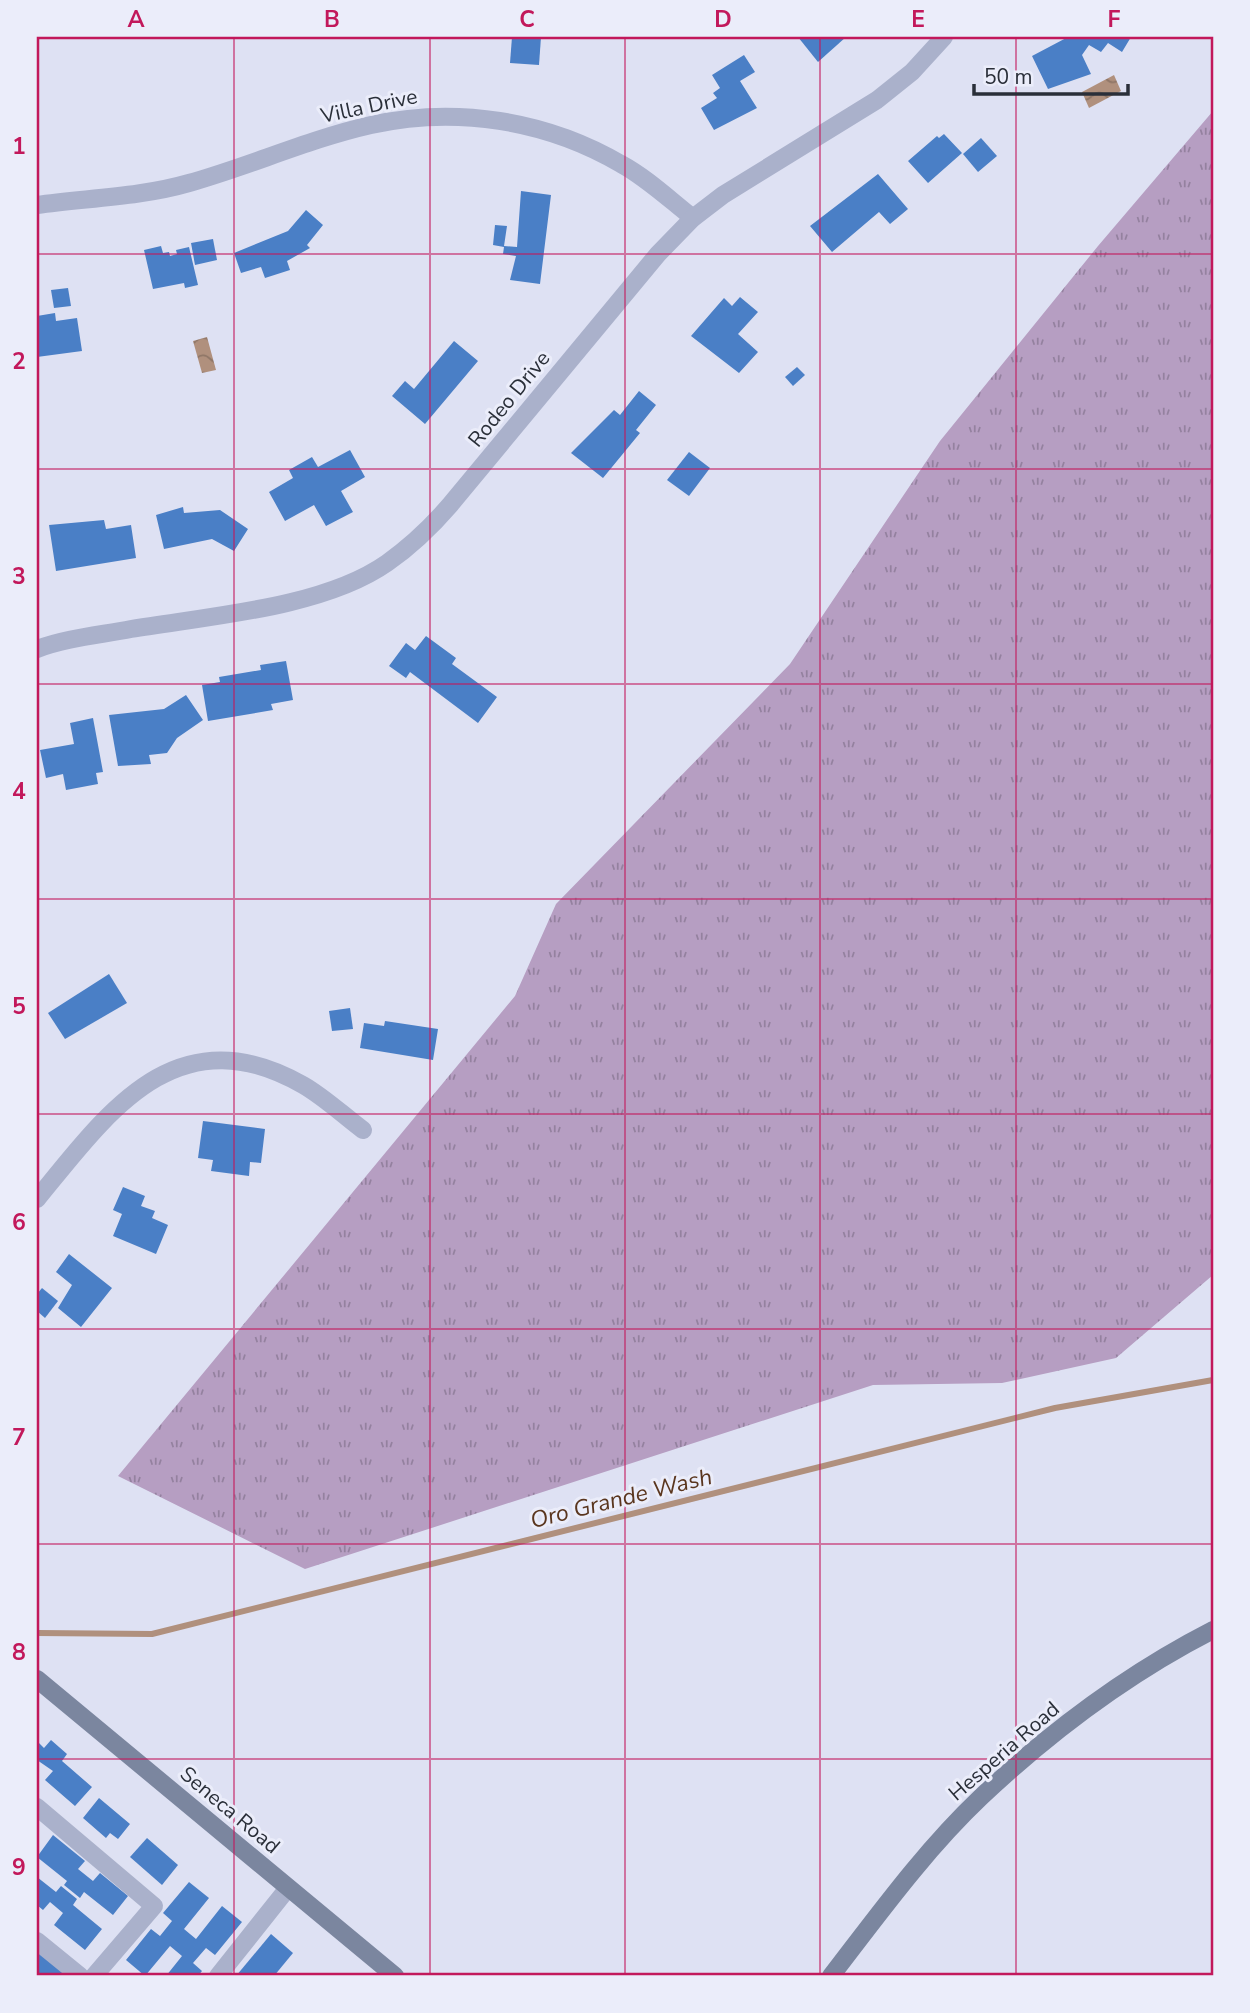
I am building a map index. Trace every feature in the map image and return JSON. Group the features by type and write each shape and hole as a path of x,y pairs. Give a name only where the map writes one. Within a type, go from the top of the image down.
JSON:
{"main road":[{"name":"Hesperia Road","path":"831,1976 905,1881 981,1797 1071,1721 1126,1680 1213,1630"},
{"name":"Seneca Road","path":"37,1679 395,1976"}],"street":[{"name":"Rodeo Drive","path":"37,649 84,637 299,600 342,587 386,564 427,531 658,254 693,218 723,195 871,104 912,72 944,37"},
{"name":"Villa Drive","path":"37,205 187,184 369,125 418,116 464,116 530,126 582,144 622,164 693,218"},
{"path":"37,1199 99,1123 132,1092 167,1071 199,1062 230,1060 269,1070 303,1085 363,1130"},
{"path":"37,1807 154,1906 94,1976"},
{"path":"218,1976 288,1888"},
{"path":"37,1941 80,1976"}],"green space":[{"path":"1213,111 1213,1275 1116,1358 1002,1383 873,1385 305,1569 118,1476 515,996 556,904 790,664 940,441 1098,246"}],"water":[{"path":"1114,75 1121,91 1089,108 1082,92"},
{"path":"207,337 216,370 202,373 193,341"}],"building":[{"path":"512,37 541,37 539,65 510,63"},
{"path":"798,37 846,37 818,62"},
{"path":"1068,37 1131,37 1122,52 1108,43 1101,52 1089,45 1082,55 1091,74 1048,89 1032,56"},
{"path":"744,55 755,72 740,81 757,108 714,130 701,108 717,98 713,93 720,88 712,75"},
{"path":"944,134 962,153 928,183 908,161 937,136 939,138"},
{"path":"981,138 997,156 978,172 963,154"},
{"path":"878,174 908,209 890,224 879,212 832,252 810,226"},
{"path":"521,191 551,195 540,284 510,280 516,256 503,254 504,247 493,245 495,225 507,226 504,246 517,247"},
{"path":"306,210 323,225 307,245 310,248 287,261 290,270 265,278 261,267 241,273 234,253 288,231"},
{"path":"213,239 217,260 195,265 191,243"},
{"path":"161,246 163,253 169,252 170,256 177,254 176,250 189,247 198,285 185,288 184,283 153,289 144,250"},
{"path":"68,288 71,306 54,308 51,290"},
{"path":"740,297 758,312 738,334 758,352 739,373 691,336 724,298 732,306"},
{"path":"55,313 56,321 77,318 82,351 37,357 37,316"},
{"path":"454,341 478,361 425,424 392,396 405,381 414,389"},
{"path":"797,367 805,375 793,386 785,377"},
{"path":"639,391 656,405 636,430 640,433 603,478 571,453 614,410 620,415"},
{"path":"350,450 365,477 341,491 353,512 326,526 314,505 285,521 269,492 293,478 289,470 312,457 318,467"},
{"path":"689,452 710,468 689,496 667,480"},
{"path":"183,507 184,513 220,510 248,529 234,551 212,539 164,549 156,515"},
{"path":"104,520 106,529 131,525 136,558 56,571 49,525"},
{"path":"426,636 456,658 452,664 497,697 478,723 410,672 406,678 389,666 406,643 415,650"},
{"path":"286,661 293,700 271,704 273,710 208,721 202,685 220,682 219,677 261,670 260,665"},
{"path":"186,695 203,720 177,738 167,753 149,755 151,764 118,766 109,715 164,709"},
{"path":"93,718 103,772 96,773 98,784 66,790 63,774 46,778 40,750 74,744 70,723"},
{"path":"109,974 127,1003 65,1039 48,1013"},
{"path":"350,1008 353,1029 332,1031 329,1011"},
{"path":"385,1021 438,1029 433,1060 360,1048 364,1023 384,1026"},
{"path":"203,1121 265,1129 261,1163 250,1162 249,1176 211,1171 213,1160 198,1158"},
{"path":"123,1187 145,1196 141,1206 155,1211 152,1218 168,1225 156,1254 113,1236 122,1214 113,1210"},
{"path":"69,1254 112,1288 81,1327 58,1308 72,1285 56,1272"},
{"path":"42,1288 58,1301 45,1318 37,1311 37,1294"},
{"path":"51,1740 67,1754 62,1761 92,1787 75,1806 45,1780 53,1771 37,1760 37,1741 44,1748"},
{"path":"99,1798 130,1824 118,1839 110,1833 106,1838 83,1818"},
{"path":"53,1835 85,1861 78,1869 93,1881 100,1873 128,1896 113,1915 84,1892 80,1898 64,1885 67,1881 37,1857"},
{"path":"147,1838 178,1865 162,1885 130,1857"},
{"path":"37,1877 56,1892 61,1886 77,1899 73,1905 102,1929 85,1950 54,1925 63,1913 50,1902 43,1910 37,1905"},
{"path":"189,1882 209,1898 184,1929 196,1939 222,1906 242,1922 215,1955 206,1948 193,1963 202,1971 198,1976 166,1976 182,1956 170,1946 145,1976 126,1960 151,1929 160,1936 172,1921 163,1913"},
{"path":"271,1934 293,1953 274,1976 236,1976"},
{"path":"37,1951 67,1976 37,1976"}],"waterway":[{"name":"Oro Grande Wash","path":"37,1633 152,1634 1055,1408 1213,1380"}]}
